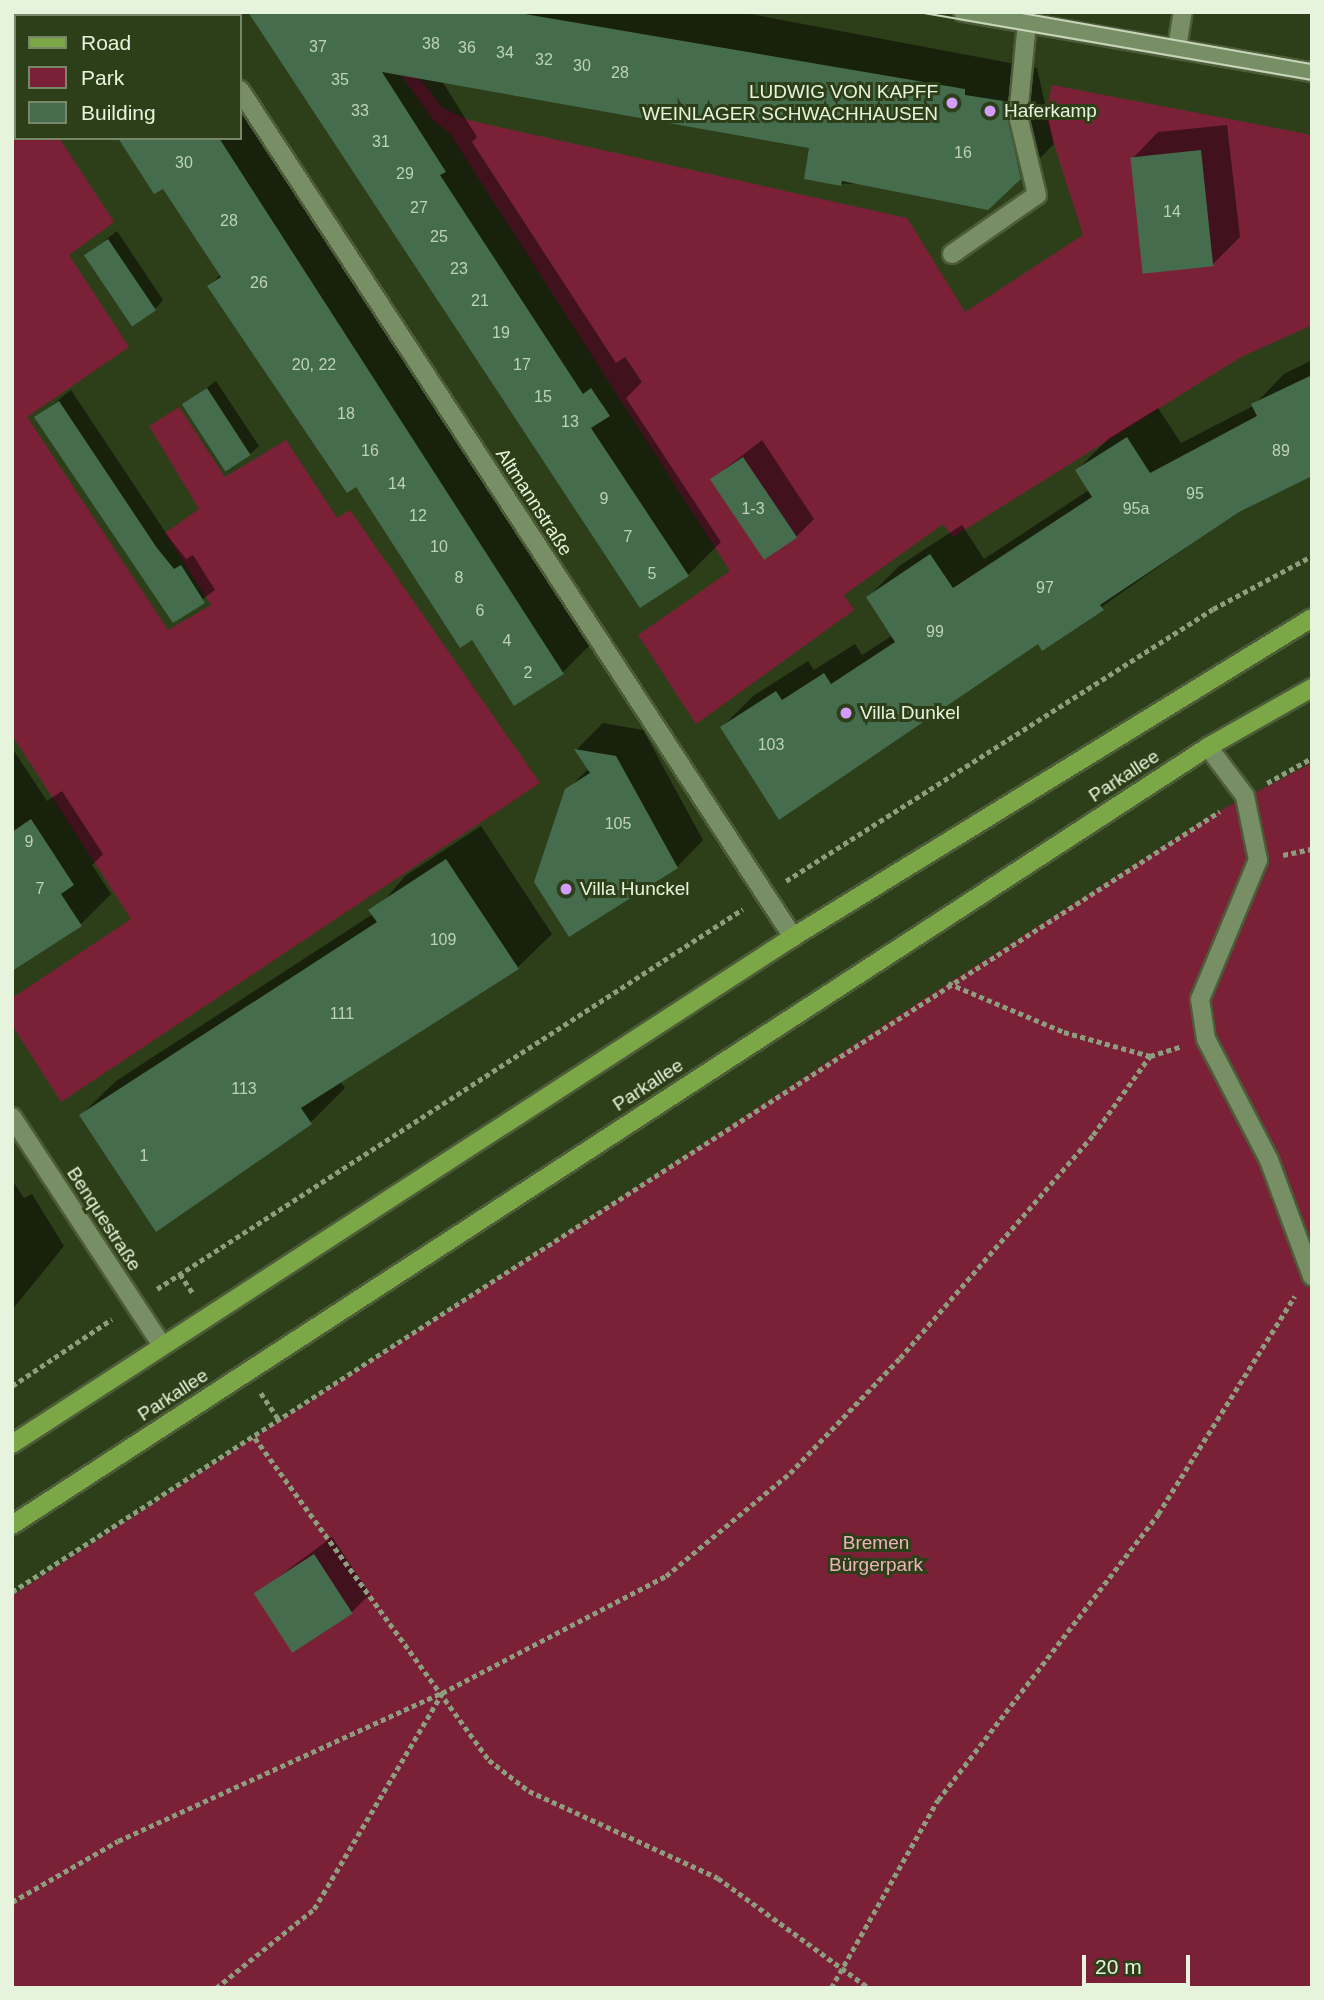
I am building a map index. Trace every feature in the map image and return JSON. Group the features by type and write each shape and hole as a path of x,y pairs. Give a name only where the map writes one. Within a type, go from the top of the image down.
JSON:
{"main road":[{"name":"Parkallee","path":"12,1444 161,1344 793,937 1231,662 1312,618"},
{"name":"Parkallee","path":"12,1525 1208,747 1312,688"}],"street":[{"path":"963,12 1312,72"},
{"path":"1177,48 1183,12"},
{"path":"952,254 1037,195 1018,116 1027,23"},
{"name":"Altmannstraße","path":"242,93 793,937"},
{"path":"1208,747 1245,796 1258,860 1200,999 1206,1039 1269,1160 1311,1274"},
{"name":"Benquestraße","path":"12,1117 161,1344"}],"path":[{"path":"12,1592 255,1438 947,983 1245,796 1312,758"},
{"path":"12,1902 118,1841 442,1693 666,1576 790,1473 1032,1208 1150,1056 1064,1032 947,983"},
{"path":"831,1988 840,1966 938,1800 1158,1514 1311,1274"},
{"path":"12,1386 135,1304"},
{"path":"255,1438 489,1760 530,1791 718,1878 869,1988"},
{"path":"216,1988 314,1909 442,1693"}],"green space":[{"path":"376,40 405,60 443,108 468,120 907,218 965,312 1083,235 1045,116 1052,85 1312,135 1312,325 1241,357 953,537 943,524 844,595 854,610 696,724 638,635 730,571 449,132 434,121"},
{"path":"12,56 14,140 60,140 114,222 69,255 129,347 27,417 168,630 211,605 165,533 199,509 149,426 179,407 225,477 286,440 337,518 350,510 540,783 61,1102 12,1025 12,998 131,919 12,735"},
{"name":"Bremen Bürgerpark","path":"1312,763 1312,1988 12,1988 12,1596 919,1002 1214,814"}],"building":[{"path":"248,12 513,12 965,89 965,95 1004,101 1021,179 988,210 842,181 841,186 804,179 809,148 382,72 446,172 440,175 583,394 591,388 610,416 591,428 689,576 640,608"},
{"path":"119,140 220,140 564,674 514,706 472,640 460,648 356,487 347,493 207,286 221,277 163,189 154,194"},
{"path":"1201,150 1213,266 1143,274 1130,157"},
{"path":"108,239 156,310 132,327 84,255"},
{"path":"1312,375 1312,476 1239,512 1100,605 1104,610 1042,651 1038,644 779,820 720,727 776,691 782,700 824,673 831,684 895,642 866,597 930,554 953,588 1092,497 1075,470 1127,437 1150,473 1257,416 1251,404"},
{"path":"207,388 251,455 225,471 182,404"},
{"path":"59,401 157,548 174,569 181,565 205,603 173,623 34,417"},
{"path":"743,457 797,537 764,560 710,479"},
{"path":"574,749 616,756 678,868 569,937 534,882 565,789 590,773"},
{"path":"31,819 74,885 61,894 82,926 12,971 12,832"},
{"path":"446,859 519,969 301,1108 312,1124 156,1232 79,1115 377,922 368,910"},
{"path":"314,1554 353,1614 292,1653 254,1593"}],"tram line":[{"path":"918,12 1312,80"},
{"path":"1016,12 1312,64"}],"place":[{"name":"LUDWIG VON KAPFF WEINLAGER SCHWACHHAUSEN","path":"952,103"},
{"name":"Haferkamp","path":"990,111"},
{"name":"Villa Dunkel","path":"846,713"},
{"name":"Villa Hunckel","path":"566,889"}]}
